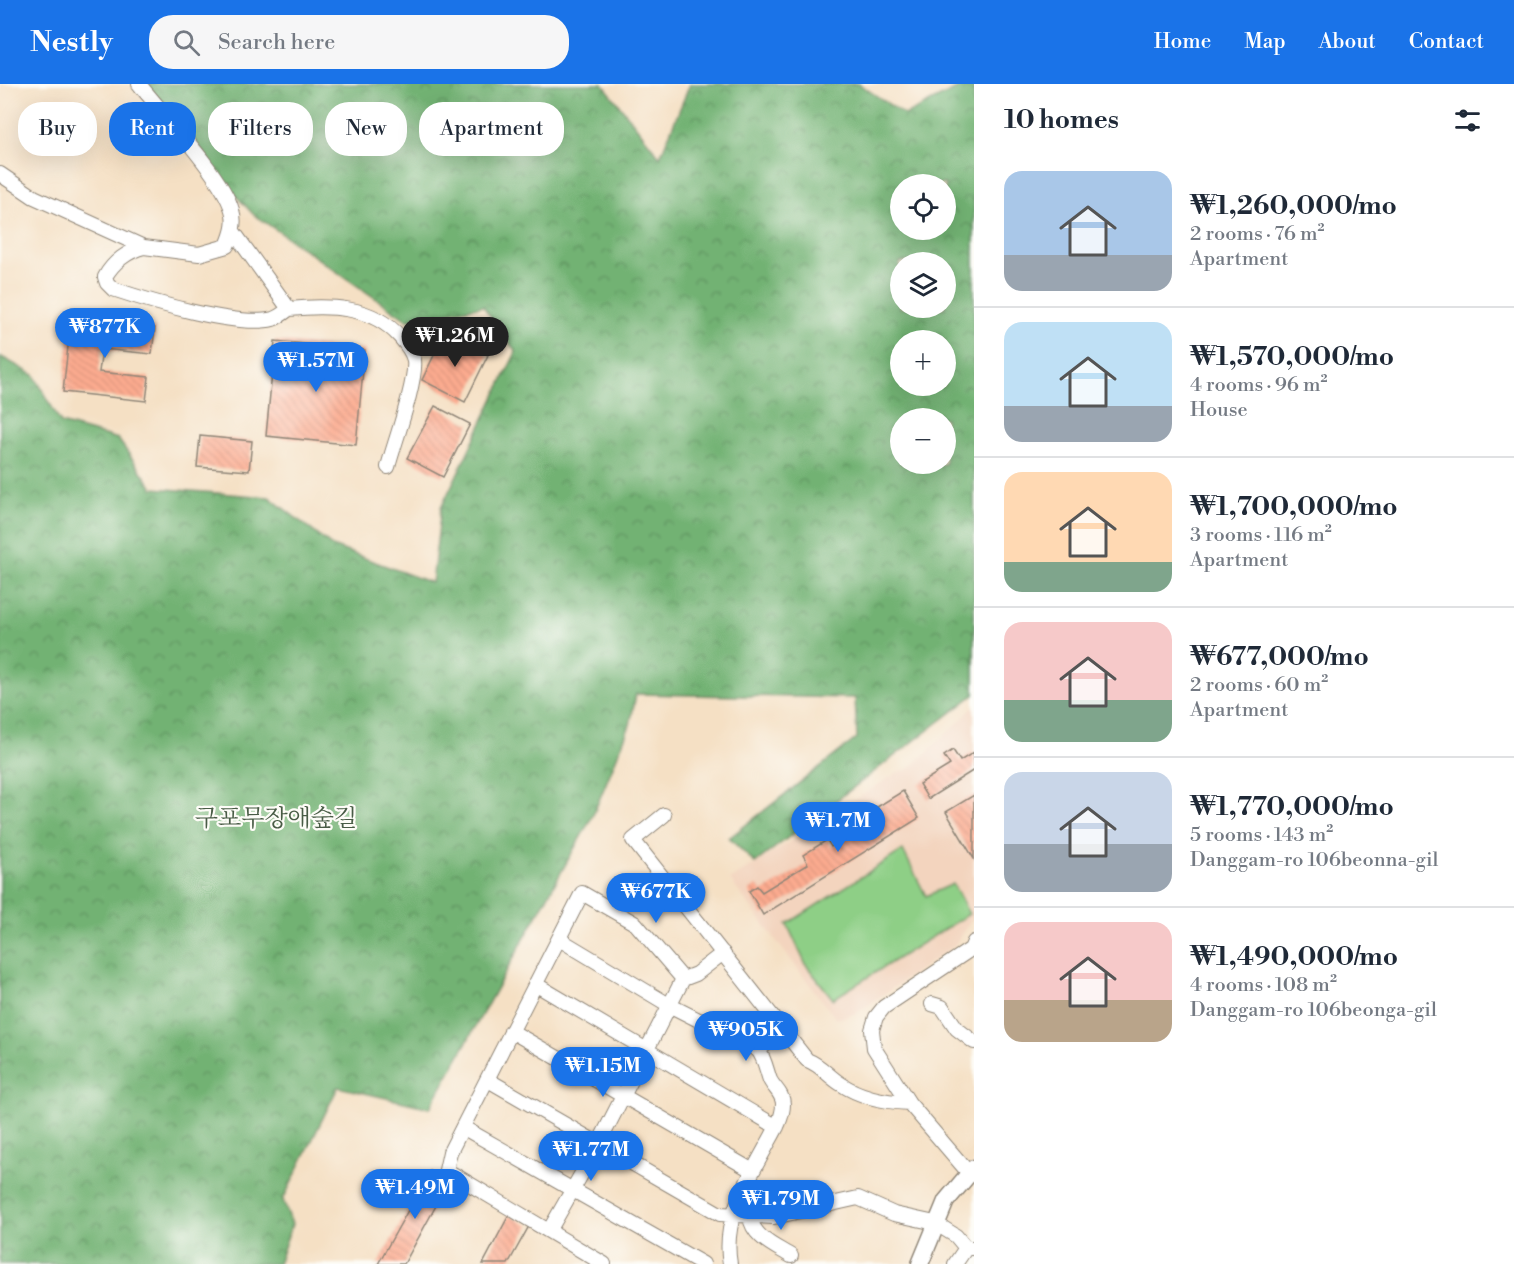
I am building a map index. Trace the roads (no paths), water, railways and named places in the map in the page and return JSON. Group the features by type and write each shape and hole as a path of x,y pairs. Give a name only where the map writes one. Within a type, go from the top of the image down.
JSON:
{"main road":[{"path":"920,1264 935,1223 950,1195 971,1170"}],"street":[{"path":"0,174 34,197 144,247 199,254 226,246 233,231 232,210 219,184 139,84"},
{"path":"233,231 289,309"},
{"path":"144,247 130,250 108,272 105,277 113,289 165,306 233,318 274,318 289,309 318,306 347,309 372,316 391,327 408,346 414,361 388,467"},
{"path":"664,815 633,840 783,1032 807,1060 818,1064 852,1091 890,1102 909,1103"},
{"path":"604,1264 446,1170 450,1152 582,893 636,924 682,979"},
{"path":"560,939 669,1005 758,1050 767,1066 771,1081 782,1096 783,1104 777,1127 731,1216 727,1240 729,1264"},
{"path":"971,1170 909,1103 874,1048 872,1030 876,1017 885,1007 971,949 974,942"},
{"path":"549,1231 598,1145 682,979 696,974 723,953"},
{"path":"535,984 777,1127"},
{"path":"932,1004 942,1006 957,1029 974,1042"},
{"path":"511,1031 753,1171"},
{"path":"758,1050 783,1032"},
{"path":"488,1080 720,1214 774,1217 858,1198 894,1214 935,1223 956,1236 970,1248 955,1264"},
{"path":"464,1128 703,1264"},
{"path":"750,1216 751,1227 756,1233 791,1256"}],"park label":[{"name":"구포무장애숲길","path":"276,819"}]}
